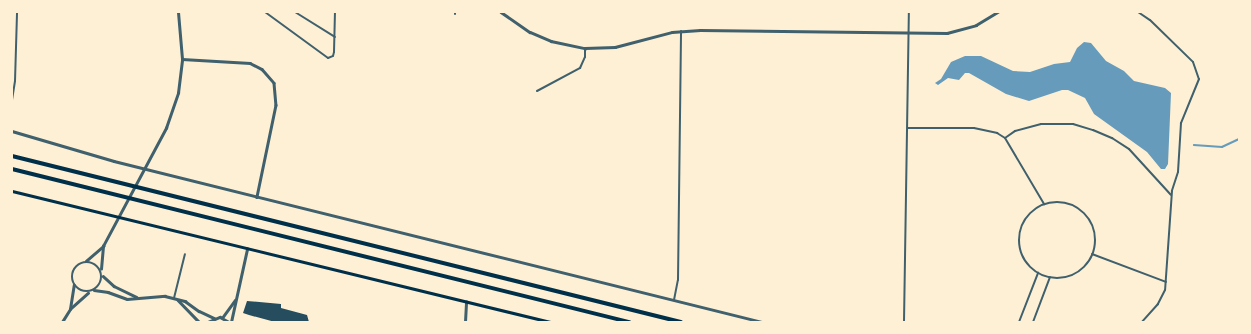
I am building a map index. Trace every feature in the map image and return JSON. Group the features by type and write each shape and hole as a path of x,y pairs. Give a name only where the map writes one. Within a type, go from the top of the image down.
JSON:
{"highway":[{"path":"12,156 681,322"},
{"path":"12,170 629,322"}],"main road":[{"path":"12,191 550,322"}],"street":[{"path":"12,100 15,81 17,12"},
{"path":"70,310 74,284 72,276 74,269 103,246 172,113 178,93 182,59 178,12"},
{"path":"265,12 328,58 333,56 335,12"},
{"path":"295,12 335,37"},
{"path":"502,12 530,32 551,41 585,48 615,46 681,31 909,33 957,31 976,25 998,12"},
{"path":"904,322 909,12"},
{"path":"1138,12 1150,20 1193,62 1199,73 1198,84 1188,101 1181,123 1178,172 1171,196 1166,282 1158,304 1142,322"},
{"path":"674,300 678,280 681,31"},
{"path":"537,91 580,68 585,57 585,48"},
{"path":"182,59 250,63 267,73 274,83 276,105 257,197"},
{"path":"1005,138 1015,131 1041,124 1073,124 1093,130 1112,138 1129,149 1171,196"},
{"path":"908,128 974,128 997,133 1005,138 1044,204"},
{"path":"12,131 114,161 762,322"},
{"path":"1066,203 1084,214 1094,233 1092,254 1087,263 1075,273 1060,278 1050,277 1038,273 1023,258 1019,237 1027,217 1044,204 1066,203"},
{"path":"103,246 101,269 103,276 114,286 138,297"},
{"path":"178,300 185,301 199,311 214,318 222,318 230,322 236,307 235,300 247,248"},
{"path":"174,298 185,254"},
{"path":"1092,254 1166,282"},
{"path":"86,261 96,264 101,269"},
{"path":"1019,322 1038,273"},
{"path":"62,322 70,310 89,292 100,286 103,276"},
{"path":"1033,322 1050,277"},
{"path":"74,284 80,290 89,292"},
{"path":"94,290 108,292 127,299 159,295 174,298 178,300 200,322"},
{"path":"222,318 235,300"},
{"path":"465,322 466,302"},
{"path":"208,322 214,318"}],"water":[{"path":"1084,42 1091,43 1106,61 1124,71 1134,81 1165,88 1171,93 1168,164 1165,169 1161,169 1147,152 1094,114 1085,98 1068,90 1062,90 1029,101 1006,94 969,73 965,73 959,80 948,78 938,85 935,83 941,79 951,62 965,56 981,56 1013,71 1030,72 1054,64 1070,62 1077,48"}],"building":[{"path":"247,301 281,304 281,308 307,315 309,322 275,322 243,313"}],"waterway":[{"path":"1194,145 1222,147 1239,139"}]}
